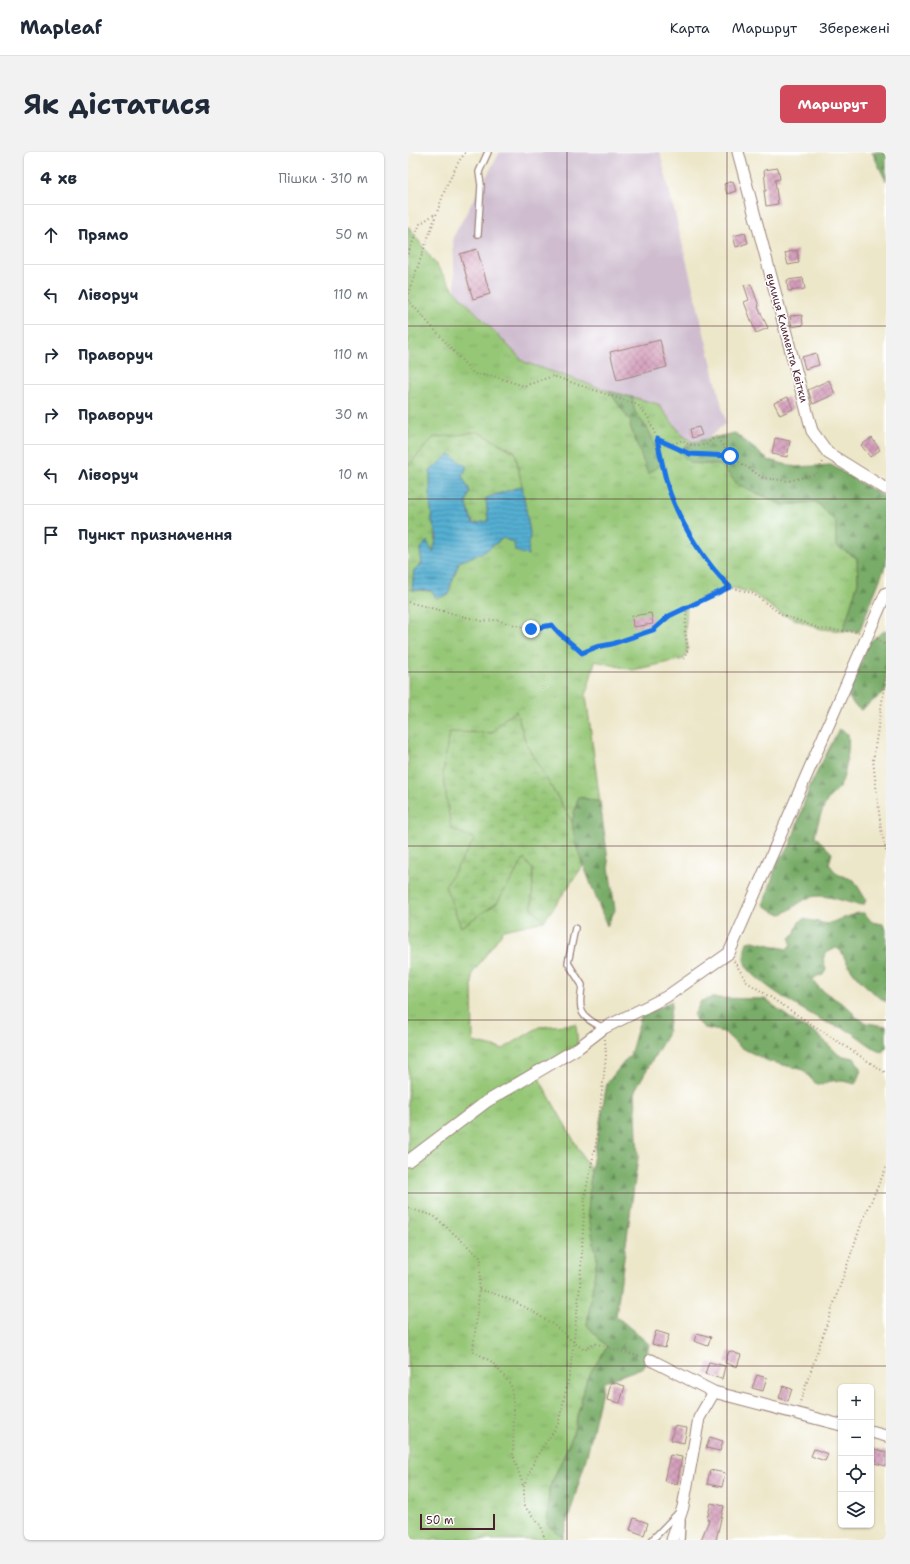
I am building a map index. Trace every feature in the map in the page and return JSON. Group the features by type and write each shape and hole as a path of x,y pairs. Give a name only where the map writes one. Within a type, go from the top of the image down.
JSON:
{"street":[{"name":"вулиця Климента Квітки","path":"738,152 812,431 828,453 886,489"},
{"path":"408,1161 486,1102 578,1048 604,1028 666,997 729,953 886,593"},
{"path":"651,1360 714,1392 838,1424"},
{"path":"672,1540 683,1507 699,1418 714,1392"},
{"path":"874,1433 886,1436"}],"lane":[{"path":"478,234 481,185 479,172 488,152"},
{"path":"575,928 568,963 582,984 579,1006 587,1020 604,1028"},
{"path":"652,1540 683,1507"},
{"path":"681,1540 683,1507"}],"path":[{"path":"408,294 446,187 458,161 466,152"},
{"path":"408,254 420,224 437,212"},
{"path":"408,300 474,374 493,376 524,386 553,376 638,405 648,417 657,439 673,500 692,537 716,574 730,587 752,593 781,614 821,629 859,632"},
{"path":"668,446 683,440 689,445 706,445 716,436 730,456 763,478 789,481 816,474 828,453"},
{"path":"657,439 668,446 690,454 730,456"},
{"path":"408,602 482,621 496,620 531,629 552,625 561,637 573,644 582,653 596,647 612,644 653,630 669,616 687,606 730,587"},
{"path":"684,659 688,649 685,631 687,606"},
{"path":"886,676 873,760 881,829 886,851"},
{"path":"729,953 747,982 886,1073"},
{"path":"524,1486 536,1457 558,1425 570,1373 583,1250 584,1194 596,1144 606,1056 604,1028"},
{"path":"796,1413 862,1222 886,1168"},
{"path":"408,1208 434,1216 480,1258 479,1290 473,1352 492,1362 510,1385 514,1411 513,1455 524,1486 524,1506 541,1526 546,1540"},
{"path":"479,1290 496,1293 549,1322 574,1344 585,1350 594,1343 651,1360"}],"shaded area":[{"path":"500,152 660,152 726,423 706,440 693,442 682,435 658,404 608,391 524,362 455,291 453,237"}],"green space":[{"path":"872,152 886,152 886,181"},
{"path":"408,226 455,291 524,362 609,391 631,422 648,474 662,463 649,431 635,412 632,397 658,404 682,435 693,442 679,451 690,463 721,465 737,484 783,505 816,502 836,522 836,546 857,558 858,582 843,631 821,629 781,614 752,593 729,587 687,606 685,631 688,649 684,659 633,670 595,661 586,695 600,802 579,797 572,822 527,746 516,711 503,720 492,733 470,732 475,839 446,886 461,927 497,903 524,859 533,870 532,908 544,921 504,930 472,974 473,1042 503,1049 539,1027 576,1024 578,1048 536,1073 591,1171 588,1213 597,1258 587,1325 607,1347 587,1378 572,1437 549,1489 547,1525 563,1537 563,1540 408,1540 408,589 431,591 450,587 459,562 484,552 503,538 515,543 530,533 515,451 478,433 433,438 408,466"},
{"path":"609,391 632,397 635,412 649,431 662,464 648,474 630,426 631,422"},
{"path":"478,432 515,452 522,486 486,498 488,521 473,524 466,503 470,491 462,476 467,467 460,462 432,521 436,537 434,549 427,559 414,570 412,590 408,589 408,466 433,438"},
{"path":"735,433 768,460 796,467 831,465 886,498 886,564 859,632 843,631 858,582 857,558 836,546 836,522 816,502 783,505 737,484 721,465 690,463 678,451 693,442"},
{"path":"886,630 886,691 861,710 855,706 848,696 869,642"},
{"path":"516,711 527,746 572,822 575,843 583,866 544,921 532,908 533,870 524,859 497,903 461,927 445,886 475,839 451,829 443,774 449,732 492,733 503,720"},
{"path":"839,729 848,734 846,767 840,786 824,806 815,836 832,853 829,864 837,874 854,880 866,900 864,905 828,897 813,897 806,899 782,914 776,913 764,905 778,860 790,846 809,788"},
{"path":"578,797 600,802 615,910 607,926 575,843 572,822"},
{"path":"858,913 864,913 872,922 883,924 886,929 886,1002 859,980 841,951 836,948 826,953 823,959 826,970 823,975 817,976 813,980 820,989 849,1008 856,1017 867,1023 886,1026 886,1048 882,1052 851,1032 820,1019 782,996 757,978 749,970 744,961 744,952 747,942 753,941 787,949 791,944 790,938 794,934 799,922 804,919 827,924"},
{"path":"712,998 765,999 799,1025 816,1033 839,1055 854,1058 860,1068 858,1080 855,1084 838,1081 830,1081 822,1085 815,1083 803,1070 768,1061 740,1047 724,1032 705,1028 696,1021 694,1015 701,1001"},
{"path":"672,1001 667,1035 635,1090 638,1158 616,1316 649,1344 644,1367 604,1382 587,1455 563,1537 547,1525 549,1489 572,1437 587,1378 607,1347 587,1325 597,1258 588,1213 591,1171 607,1083 630,1055 641,1017"}],"water":[{"path":"450,454 467,467 462,476 470,491 466,503 473,524 488,521 486,498 522,486 530,533 528,555 515,551 514,543 503,538 484,552 459,562 450,587 449,595 437,598 431,591 412,590 414,570 422,564 420,550 427,541 433,553 437,537 432,521 430,471"}],"building":[{"path":"778,168 780,179 775,180 778,204 766,206 764,170"},
{"path":"733,181 736,191 727,194 724,184"},
{"path":"745,233 748,243 736,247 733,236"},
{"path":"477,249 490,294 473,299 460,254"},
{"path":"797,250 799,263 788,265 785,253"},
{"path":"803,278 805,289 788,291 787,280"},
{"path":"751,284 759,306 758,307 768,328 756,333 744,302 749,300 744,285"},
{"path":"802,315 803,325 792,327 790,316"},
{"path":"660,340 667,367 617,380 610,352"},
{"path":"816,353 819,365 805,369 802,357"},
{"path":"829,380 835,394 813,404 808,390"},
{"path":"788,397 793,409 780,415 774,403"},
{"path":"699,427 702,435 692,438 690,429"},
{"path":"775,438 790,441 787,457 772,454"},
{"path":"872,438 880,450 870,457 861,445"},
{"path":"651,613 653,624 633,627 632,616"},
{"path":"656,1331 669,1335 665,1348 652,1344"},
{"path":"697,1333 711,1337 708,1346 694,1341"},
{"path":"729,1351 741,1355 737,1367 725,1363"},
{"path":"709,1362 725,1366 722,1379 705,1374"},
{"path":"757,1375 767,1378 763,1391 752,1388"},
{"path":"611,1382 625,1386 620,1403 607,1400"},
{"path":"783,1386 792,1389 788,1401 779,1398"},
{"path":"674,1426 687,1428 684,1443 671,1440"},
{"path":"710,1437 723,1441 720,1451 706,1448"},
{"path":"814,1449 828,1454 825,1461 811,1456"},
{"path":"874,1449 886,1452 886,1466 874,1463"},
{"path":"670,1455 682,1457 677,1484 664,1481"},
{"path":"710,1470 725,1473 722,1487 707,1484"},
{"path":"711,1503 724,1506 716,1540 701,1540 709,1520 707,1519"},
{"path":"634,1518 648,1523 644,1535 630,1530"}],"route":[{"path":"531,629 552,625 561,637 573,644 582,653 596,647 612,644 653,630 669,616 687,606 730,587 716,574 692,537 670,493 657,439 668,446 690,454 730,456"}]}
